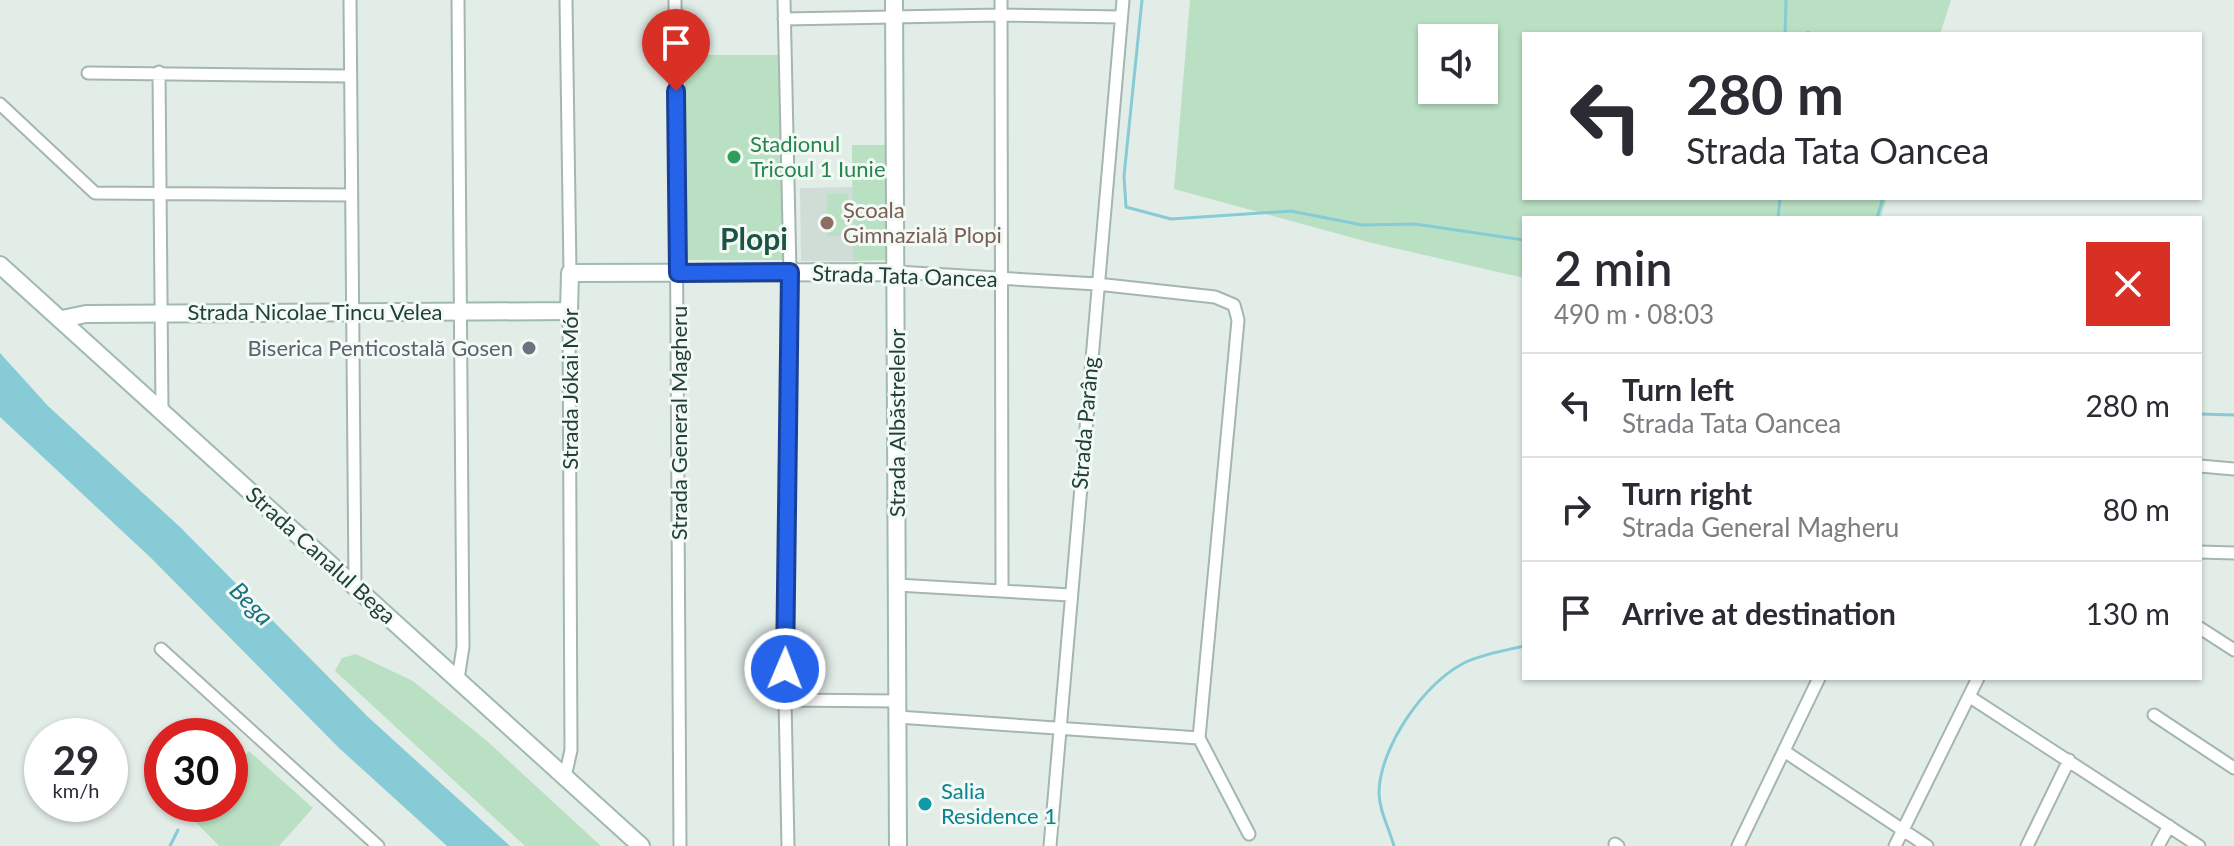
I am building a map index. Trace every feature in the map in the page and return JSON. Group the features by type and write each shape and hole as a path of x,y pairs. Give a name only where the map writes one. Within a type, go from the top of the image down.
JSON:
{"street":[{"path":"350,0 355,585"},
{"path":"458,0 463,647 458,679"},
{"name":"Strada Jókai Mór","path":"565,777 571,750 566,0"},
{"name":"Strada General Magheru","path":"675,0 680,846"},
{"path":"784,0 790,272 785,700 788,846"},
{"path":"1001,0 1002,589"},
{"name":"Strada Parâng","path":"1050,846 1123,0"},
{"path":"784,19 894,9 1121,17"},
{"name":"Strada Albăstrelelor","path":"894,9 898,846"},
{"path":"159,72 162,410"},
{"path":"88,73 350,76"},
{"path":"0,104 87,187 106,194 351,195"},
{"name":"Strada Canalul Bega","path":"0,265 641,846"},
{"name":"Strada Tata Oancea","path":"570,273 897,272 1097,284 1215,297 1234,305 1237,313 1199,738"},
{"name":"Strada Nicolae Tincu Velea","path":"62,319 86,314 569,311"},
{"path":"2202,466 2234,469"},
{"path":"2202,552 2234,553"},
{"path":"897,585 1070,595"},
{"path":"2202,629 2234,650"},
{"path":"161,649 369,843"},
{"path":"1738,846 1818,680"},
{"path":"1895,846 1977,680"},
{"path":"1970,697 2199,846"},
{"path":"785,700 1199,738 1249,834"},
{"path":"2154,715 2234,768"},
{"path":"1784,751 1927,846"},
{"path":"2027,846 2069,760"},
{"path":"2158,846 2169,826"}],"shaded area":[{"name":"Școala Gimnazială Plopi","path":"853,187 853,261 801,261 800,188"}],"green space":[{"path":"1190,0 1951,0 1941,32 1522,32 1522,200 1886,200 1881,216 1522,216 1522,278 1368,242 1174,189"},
{"name":"Stadionul Tricoul 1 Iunie","path":"685,55 782,55 783,260 685,260"},
{"path":"852,145 886,145 887,260 853,261"},
{"path":"827,194 848,194 849,236 827,236"},
{"path":"356,654 413,681 487,741 601,846 525,846 335,671 342,658"},
{"path":"248,752 313,808 279,846 219,846 196,822 248,822"}],"water":[{"name":"Bega","path":"0,353 48,406 180,527 368,717 510,846 447,846 339,748 151,558 0,417"}],"waterway":[{"path":"1142,0 1124,176 1126,207 1171,219 1291,211 1362,225 1415,224 1522,240"},
{"path":"1785,32 1786,0"},
{"path":"1778,216 1780,200"},
{"path":"1878,216 1882,200"},
{"path":"2202,414 2234,415"},
{"path":"1394,846 1382,812 1379,792 1387,756 1407,718 1449,672 1486,655 1522,646"},
{"path":"170,846 178,830"}],"place":[{"name":"Stadionul Tricoul 1 Iunie","path":"734,157"},
{"name":"Școala Gimnazială Plopi","path":"827,223"},
{"name":"Biserica Penticostală Gosen","path":"529,348"},
{"name":"Salia Residence 1","path":"925,804"}],"district":[{"name":"Plopi","path":"754,240"}],"route":[{"path":"676,91 678,273 790,272 785,669"}]}
